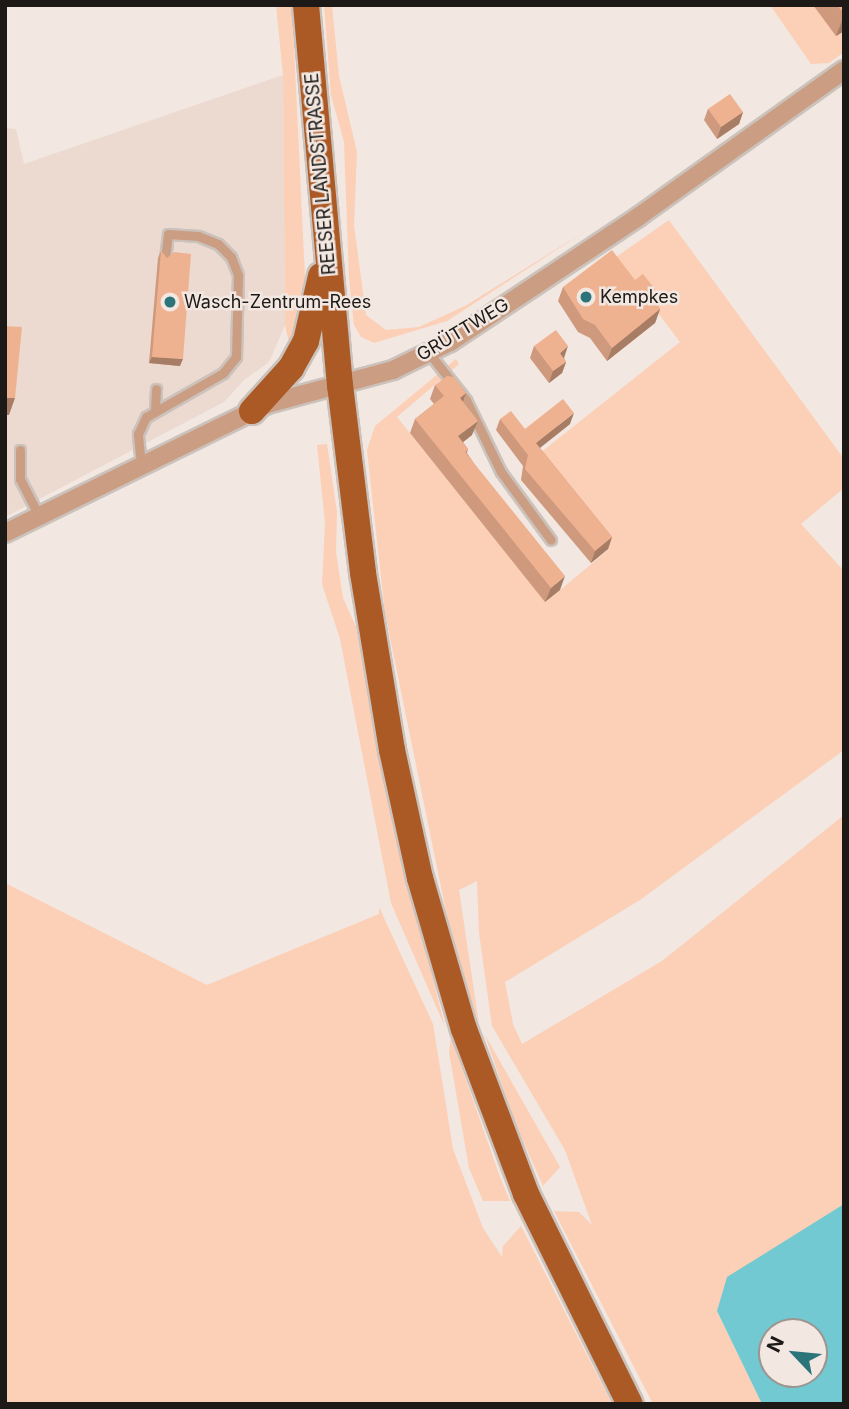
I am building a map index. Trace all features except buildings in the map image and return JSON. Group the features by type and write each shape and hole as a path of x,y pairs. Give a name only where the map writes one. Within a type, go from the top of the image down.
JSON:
{"main road":[{"name":"REESER LANDSTRASSE","path":"306,5 340,386 377,669 404,810 456,1004 526,1194 630,1404"},
{"path":"252,411 291,368 306,341 318,298 327,236"}],"street":[{"name":"GRÜTTWEG","path":"6,529 39,516 252,411 393,370 429,353 628,224 844,70"}],"lane":[{"path":"141,464 138,434 155,409 223,373 236,357 239,275 231,257 208,240 168,234 165,258"},
{"path":"429,353 467,400 501,472 551,540"},
{"path":"155,409 156,389"},
{"path":"20,450 20,479 39,516"}],"shaded area":[{"path":"276,5 292,5 306,299 291,352 285,325 283,75"},
{"path":"324,5 332,5 339,76 357,152 354,225 366,315 386,330 419,327 465,306 587,230 447,321 374,343 361,337 354,325 349,278 344,142 331,95"},
{"path":"770,5 844,5 844,52 829,63 811,64"},
{"path":"283,75 285,325 269,362 244,380 224,402 5,517 5,128 16,129 24,164"},
{"path":"669,220 844,459 844,488 801,524 844,571 844,750 640,900 505,982 513,1024 522,1044 662,961 844,815 844,1204 802,1232 717,1311 762,1404 653,1404 554,1211 579,1212 592,1225 565,1150 492,1026 479,933 477,881 459,890 479,1024 450,931 385,613 367,450 375,426 456,359 459,364 397,417 546,602 608,550 535,457 680,342 616,257"},
{"path":"327,444 337,512 336,552 343,598 356,627 388,799 445,1027 391,903 340,639 322,584 325,523 317,445"},
{"path":"5,883 207,985 379,914 379,907 433,1024 453,1149 483,1228 502,1257 503,1246 521,1226 612,1404 5,1404"},
{"path":"485,1035 560,1167 543,1186 515,1123"},
{"path":"451,1037 510,1201 483,1201 469,1168 449,1052"}],"water":[{"path":"844,1204 844,1404 762,1404 717,1311 727,1277"}],"place":[{"name":"Kempkes","path":"586,297"},
{"name":"Wasch-Zentrum-Rees","path":"170,302"}]}
